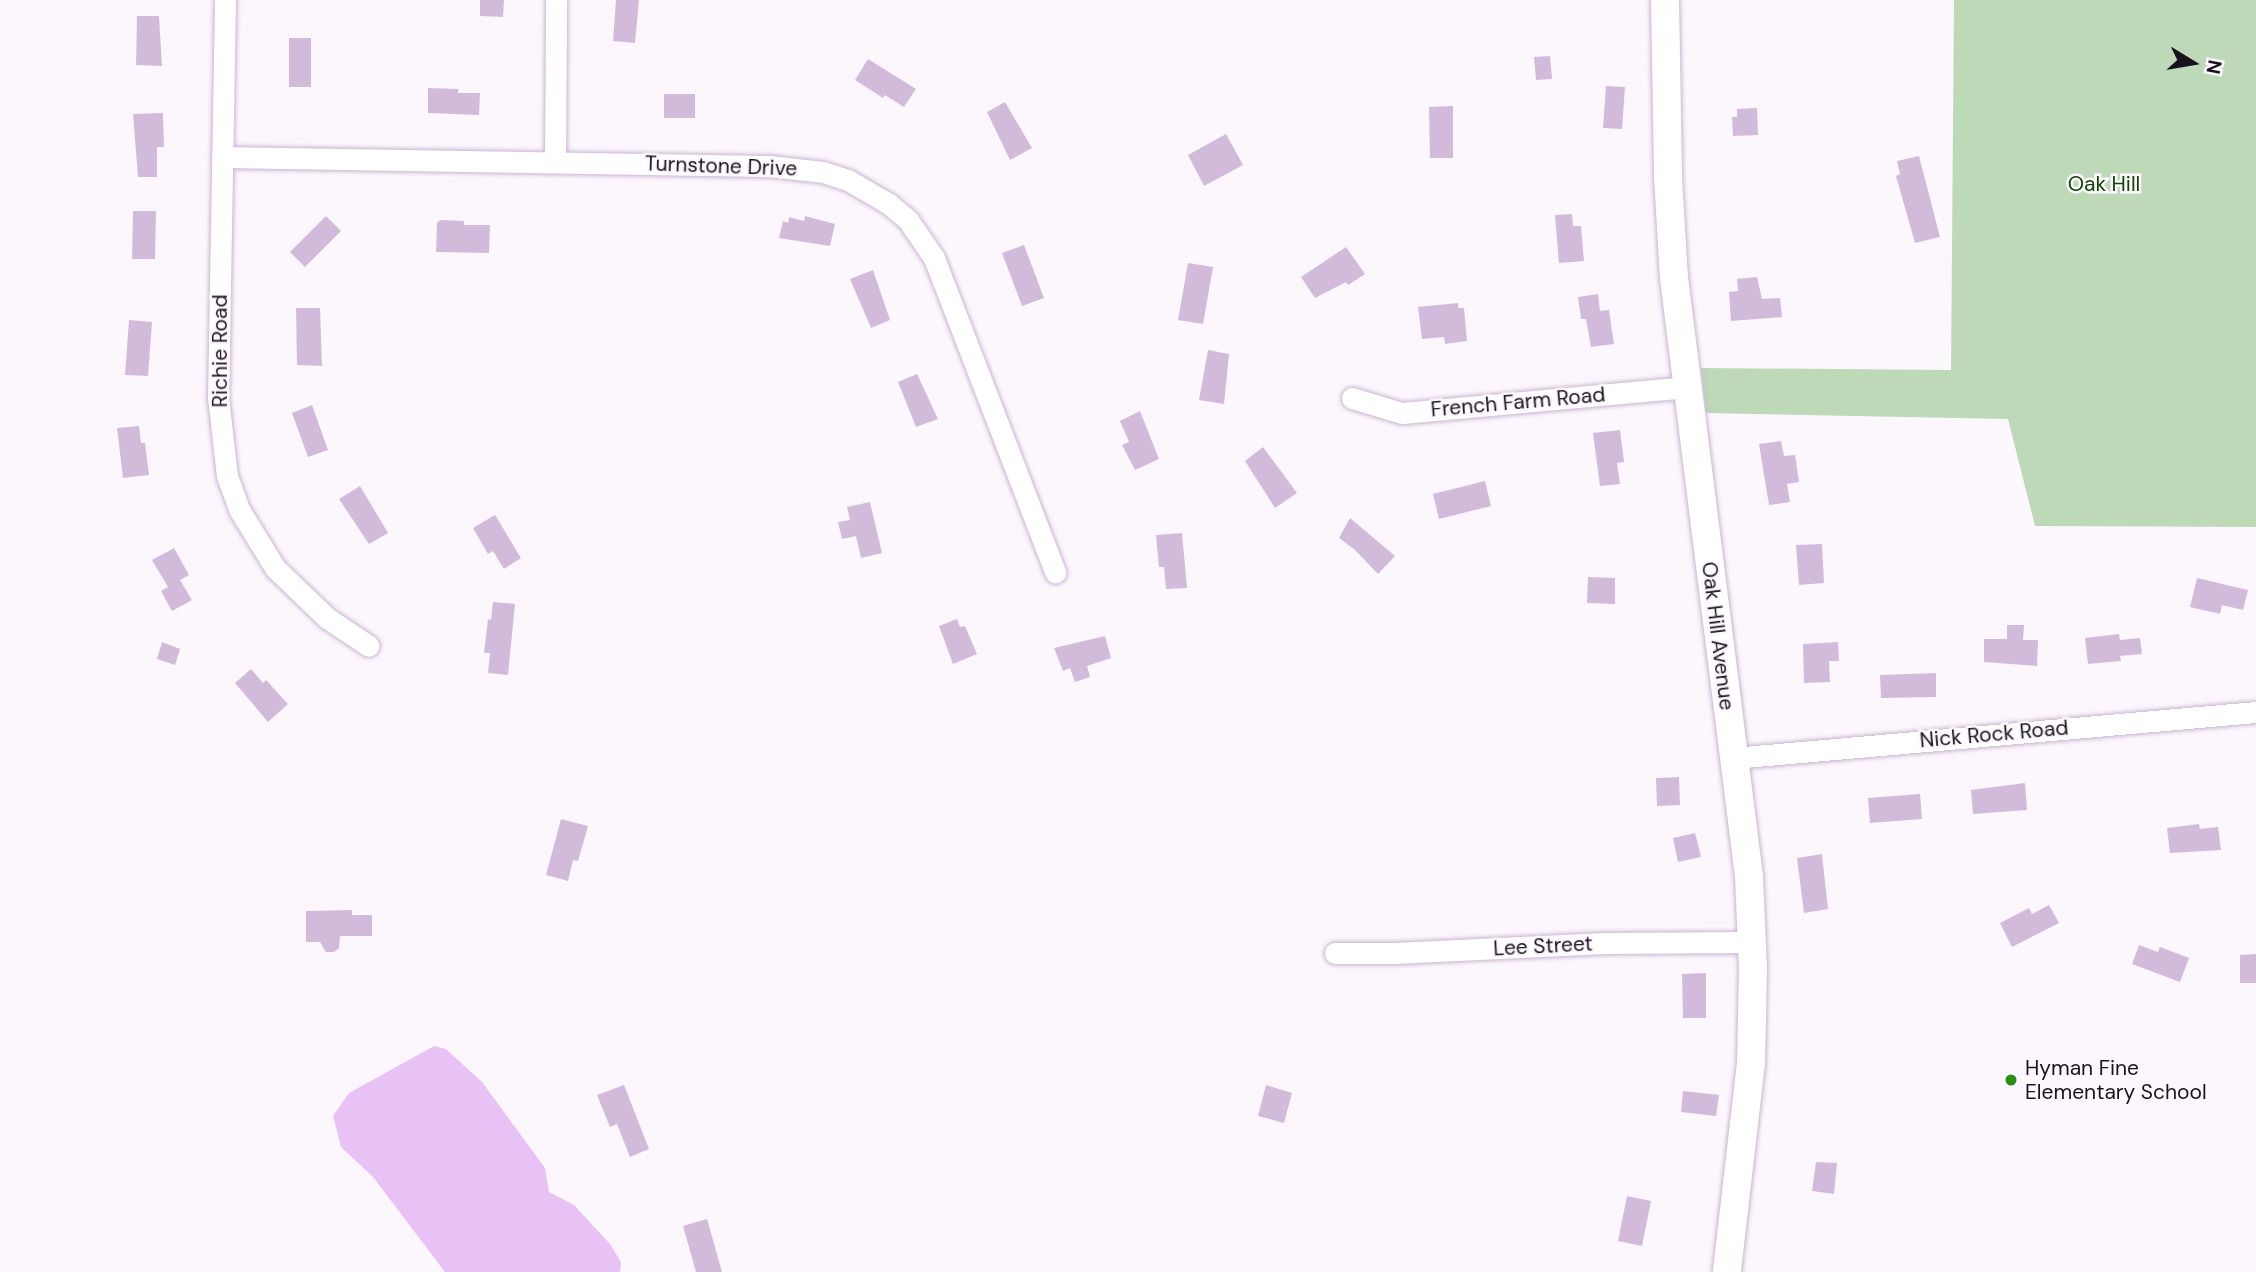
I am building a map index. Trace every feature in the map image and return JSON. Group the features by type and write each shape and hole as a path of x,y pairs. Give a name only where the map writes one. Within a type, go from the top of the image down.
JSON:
{"main road":[{"name":"Oak Hill Avenue","path":"1665,0 1668,189 1685,387 1749,877 1752,942 1751,1063 1727,1272"}],"street":[{"name":"Richie Road","path":"225,0 218,397 227,476 240,511 275,568 327,618 369,646"},
{"path":"555,162 556,0"},
{"name":"Turnstone Drive","path":"222,158 797,168 848,180 889,204 916,229 934,257 1055,572"},
{"name":"French Farm Road","path":"1352,398 1402,413 1685,387"},
{"name":"Nick Rock Road","path":"1733,758 2256,712"},
{"name":"Lee Street","path":"1335,953 1394,953 1605,943 1752,942"}],"green space":[{"name":"Oak Hill","path":"1954,0 2256,0 2256,527 2035,526 2008,419 1706,413 1701,368 1951,370"}],"shaded area":[{"path":"434,1046 446,1049 482,1082 545,1168 549,1192 574,1205 610,1244 621,1262 620,1272 445,1272 373,1177 341,1147 333,1116 349,1093"}],"building":[{"path":"480,0 504,0 503,17 480,16"},
{"path":"616,0 639,0 635,43 613,41"},
{"path":"137,16 159,16 162,66 136,65"},
{"path":"289,38 311,38 311,87 289,87"},
{"path":"1550,56 1552,79 1536,80 1534,57"},
{"path":"868,59 916,89 904,107 885,95 883,98 855,80"},
{"path":"1606,86 1625,87 1622,129 1603,128"},
{"path":"428,88 458,89 458,93 480,93 479,115 428,113"},
{"path":"664,94 695,94 695,118 664,118"},
{"path":"1005,102 1032,148 1010,160 987,112"},
{"path":"1453,106 1453,158 1430,158 1429,107"},
{"path":"1757,108 1758,135 1733,136 1732,117 1737,117 1737,109"},
{"path":"163,113 164,147 157,147 157,177 138,177 133,114"},
{"path":"1226,134 1243,165 1204,186 1188,155"},
{"path":"1919,156 1940,237 1915,243 1896,176 1900,174 1897,161"},
{"path":"133,211 156,211 155,259 132,259"},
{"path":"1572,214 1573,226 1581,226 1584,261 1559,263 1555,215"},
{"path":"326,216 341,231 305,267 290,252"},
{"path":"805,216 835,224 830,246 779,238 783,221 788,223 789,217 804,221"},
{"path":"440,220 464,221 464,225 490,225 489,253 436,252 437,223"},
{"path":"1024,245 1044,298 1022,306 1002,253"},
{"path":"1346,247 1365,274 1348,285 1346,282 1315,298 1301,277"},
{"path":"1188,263 1213,267 1203,324 1178,320"},
{"path":"873,270 890,320 871,328 850,279"},
{"path":"1757,277 1762,299 1780,298 1782,317 1731,321 1729,292 1738,291 1737,279"},
{"path":"1598,294 1600,311 1609,310 1614,344 1591,347 1586,319 1581,319 1578,297"},
{"path":"1458,303 1458,308 1464,308 1467,341 1445,344 1444,337 1422,339 1418,307"},
{"path":"296,308 320,308 322,366 297,365"},
{"path":"129,320 152,322 148,376 125,375"},
{"path":"1208,350 1229,354 1224,404 1199,400"},
{"path":"917,374 938,419 916,427 898,382"},
{"path":"312,405 328,450 308,457 292,413"},
{"path":"1140,411 1159,459 1135,470 1122,445 1129,442 1120,421"},
{"path":"139,426 141,443 145,443 149,475 123,478 117,428"},
{"path":"1620,430 1624,462 1617,463 1620,484 1600,486 1593,433"},
{"path":"1781,441 1784,456 1795,455 1799,482 1787,484 1790,502 1769,505 1759,444"},
{"path":"1263,447 1297,493 1275,508 1245,461"},
{"path":"1485,481 1491,506 1439,519 1433,494"},
{"path":"360,486 388,533 369,544 339,499"},
{"path":"870,502 882,553 861,558 856,536 842,539 838,522 850,520 847,507"},
{"path":"495,515 521,558 504,569 493,551 488,554 473,528"},
{"path":"1350,518 1395,556 1378,574 1339,538"},
{"path":"1182,533 1187,588 1166,589 1164,567 1159,567 1156,535"},
{"path":"1822,544 1824,583 1799,585 1796,545"},
{"path":"174,548 189,575 180,580 192,600 172,611 161,591 168,587 152,560"},
{"path":"1588,577 1615,578 1615,604 1587,603"},
{"path":"2197,578 2248,590 2243,610 2222,605 2220,614 2190,607"},
{"path":"493,602 515,604 508,675 488,673 490,653 484,653"},
{"path":"957,619 960,627 965,626 977,654 953,664 939,626"},
{"path":"2007,625 2024,625 2023,640 2038,640 2037,666 1984,662 1984,639 2007,639"},
{"path":"2119,634 2120,640 2140,638 2142,654 2120,656 2121,661 2088,664 2085,638"},
{"path":"1105,636 1111,658 1087,666 1090,677 1075,682 1070,668 1063,671 1054,648"},
{"path":"162,642 180,649 175,665 157,659"},
{"path":"1838,642 1839,661 1829,661 1830,682 1804,683 1803,644"},
{"path":"251,669 263,683 266,680 288,704 268,722 235,683"},
{"path":"1936,673 1936,697 1881,698 1880,675"},
{"path":"1679,777 1680,805 1657,806 1656,778"},
{"path":"2025,783 2027,810 1973,814 1971,790"},
{"path":"1920,794 1922,819 1870,823 1868,798"},
{"path":"561,819 588,826 578,861 573,860 568,881 546,875"},
{"path":"2199,824 2200,829 2218,827 2221,850 2170,853 2167,828"},
{"path":"1695,833 1701,857 1678,862 1673,838"},
{"path":"1822,854 1828,909 1804,913 1797,858"},
{"path":"2049,905 2059,923 2012,947 2000,923 2029,908 2032,914"},
{"path":"352,910 352,915 372,915 372,936 340,936 339,948 334,952 326,952 320,942 306,942 306,911"},
{"path":"2139,945 2158,952 2160,947 2189,958 2180,982 2132,964"},
{"path":"2256,954 2256,983 2240,983 2240,955"},
{"path":"1706,973 1706,1018 1683,1018 1682,974"},
{"path":"624,1085 649,1149 630,1157 617,1124 610,1127 597,1095"},
{"path":"1266,1085 1292,1093 1284,1123 1258,1116"},
{"path":"1683,1091 1719,1095 1716,1116 1681,1112"},
{"path":"1816,1162 1837,1163 1834,1194 1812,1191"},
{"path":"1627,1196 1651,1201 1642,1246 1618,1241"},
{"path":"707,1219 722,1272 696,1272 683,1226"}],"place":[{"name":"Hyman Fine Elementary School","path":"2011,1080"}]}
